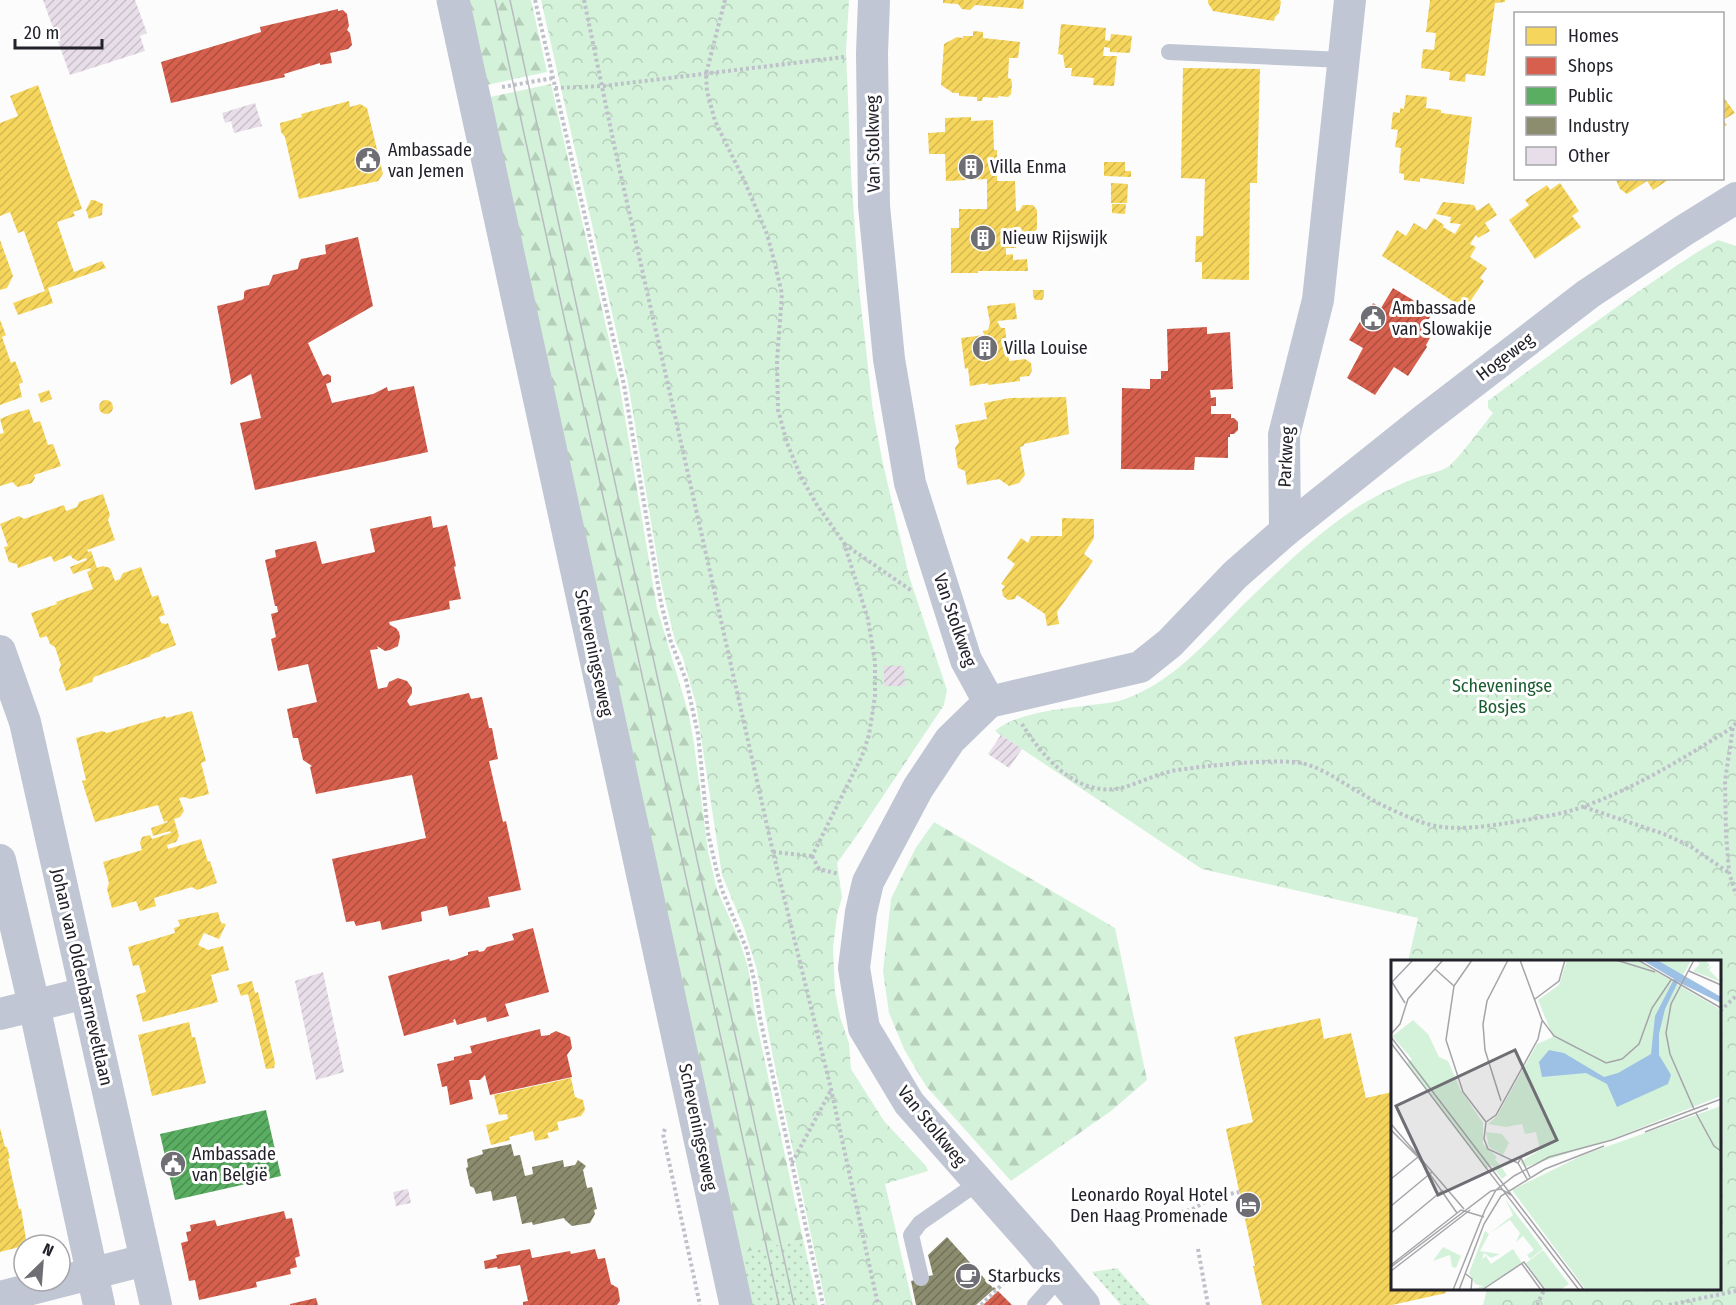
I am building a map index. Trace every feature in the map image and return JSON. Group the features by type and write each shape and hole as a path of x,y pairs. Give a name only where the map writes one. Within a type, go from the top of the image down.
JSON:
{"street":[{"name":"Scheveningseweg","path":"453,0 736,1305"},
{"name":"Van Stolkweg","path":"874,0 872,53 874,206 889,359 910,483 966,660 989,702 950,740 918,788 868,882 861,912 854,968 864,1028 909,1103 1038,1249 1084,1305"},
{"name":"Parkweg","path":"1285,531 1284,435 1318,300 1350,0"},
{"name":"Hogeweg","path":"1285,531 1588,294 1736,198"},
{"path":"989,702 1140,667 1170,643 1235,575 1285,531"},
{"name":"Johan van Oldenbarneveltlaan","path":"0,651 13,726 86,993 156,1305"},
{"path":"0,860 99,1305"},
{"path":"0,1014 86,993"},
{"path":"0,1297 145,1260"}],"lane":[{"path":"1168,52 1343,60"},
{"path":"921,1278 911,1236 920,1223 979,1182"},
{"path":"1035,1305 1061,1276"}],"path":[{"path":"535,0 624,385 661,603 671,642 686,680 698,734 708,833 722,890 747,950 823,1305"},
{"path":"584,0 773,852 831,1089 878,1305"},
{"path":"725,0 706,74 707,91 715,121 744,180 767,234 776,264 782,294 777,361 778,410 787,443 801,477 817,505 844,543 868,619 873,644 876,688 862,756 812,856 773,852"},
{"path":"555,88 603,86 872,53"},
{"path":"844,543 912,591 945,595"},
{"path":"989,702 1017,716 1035,745 1063,771 1081,784 1098,790 1120,788 1169,771 1231,764 1296,762 1320,769 1362,794 1422,822 1454,828 1478,828 1584,807 1637,783 1687,756 1734,725"},
{"path":"1734,725 1725,781 1729,872 1736,895"},
{"path":"1584,807 1664,834 1690,846 1729,872"},
{"path":"1721,1009 1736,996"},
{"path":"792,1164 831,1089"},
{"path":"1113,1209 1132,1221 1191,1210 1212,1198 1239,1192"},
{"path":"981,1305 1038,1249"},
{"path":"1198,1249 1208,1305"},
{"path":"1537,1305 1544,1290"},
{"path":"1668,1305 1736,1292"}],"green space":[{"path":"459,0 531,0 547,72 477,87"},
{"path":"541,0 849,0 846,51 851,173 859,288 873,411 909,576 947,690 944,705 837,863 842,897 833,947 835,992 849,1043 851,1069 884,1121 926,1166 928,1171 885,1184 913,1305 826,1305 773,1057 757,970 744,928 722,875 696,704 683,658 675,641 661,582 628,383"},
{"path":"551,84 620,388 657,608 689,715 708,851 717,890 739,939 748,967 756,1020 803,1239 728,1256 481,99"},
{"name":"Scheveningse Bosjes","path":"1718,240 1736,246 1736,1305 1483,1305 1487,1290 1721,1290 1721,960 1408,960 1418,918 1202,869 995,731 1007,723 1037,713 1119,701 1155,684 1187,661 1280,570 1330,526 1378,495 1450,465 1493,413 1488,408 1488,401 1629,298"},
{"path":"934,822 1115,928 1147,1080 1111,1111 1011,1181 926,1086 904,1049 889,1013 883,971 891,899 915,849"},
{"path":"803,1239 818,1305 739,1305 728,1256"},
{"path":"1117,1268 1149,1305 1121,1305 1092,1272"}],"building: Homes":[{"path":"943,0 1024,0 1023,9 975,5 970,10 962,9 958,4 943,3"},
{"path":"1208,0 1280,0 1281,2 1279,13 1274,21 1213,11"},
{"path":"1430,0 1505,0 1505,2 1495,3 1485,76 1466,74 1465,82 1449,80 1450,72 1421,68 1423,49 1434,50 1436,33 1426,32"},
{"path":"1061,24 1106,28 1105,40 1110,41 1111,34 1132,36 1130,53 1110,52 1110,48 1104,47 1103,56 1117,56 1114,86 1093,85 1094,78 1071,76 1072,68 1065,68 1063,55 1058,54"},
{"path":"973,31 983,32 983,38 1020,42 1018,58 1009,58 1008,78 1011,79 1012,84 1011,94 1008,97 983,97 982,101 977,101 977,97 959,96 959,93 953,93 941,85 944,44 957,37 973,36"},
{"path":"1183,68 1260,69 1257,183 1250,183 1249,280 1202,279 1202,262 1195,262 1196,236 1203,236 1205,179 1181,178"},
{"path":"38,85 82,209 73,212 75,216 57,222 74,272 102,261 106,268 48,288 53,303 18,315 13,303 45,291 24,231 18,233 10,212 0,216 0,123 18,116 10,96"},
{"path":"1406,95 1427,97 1426,108 1441,110 1441,113 1472,117 1464,184 1420,178 1420,182 1404,180 1404,174 1399,173 1401,148 1395,147 1398,130 1391,129 1393,112 1400,113 1400,108 1404,109"},
{"path":"1724,98 1735,113 1724,119"},
{"path":"349,101 350,107 360,104 367,108 383,174 378,181 299,199 280,123 302,117 301,114"},
{"path":"971,117 971,121 993,120 994,150 997,150 997,181 1015,181 1016,211 1019,211 1023,205 1033,205 1037,210 1037,229 1033,233 1024,233 1020,227 1016,227 1016,248 1006,248 1006,255 1013,254 1013,260 1027,259 1028,271 951,273 951,228 959,228 959,209 987,209 987,179 946,181 945,154 929,154 928,133 945,132 945,118"},
{"path":"1104,162 1125,162 1125,171 1131,171 1131,177 1104,176"},
{"path":"1616,180 1668,180 1653,190 1647,181 1627,194 1620,189"},
{"path":"1111,183 1128,184 1127,203 1111,203"},
{"path":"1560,183 1579,211 1572,216 1581,227 1535,259 1509,220 1529,205 1525,200 1547,185 1550,190"},
{"path":"91,200 103,204 102,215 89,219 86,210"},
{"path":"1443,202 1474,205 1477,211 1489,203 1497,215 1485,223 1490,231 1478,238 1476,235 1470,244 1476,247 1470,257 1487,268 1480,278 1484,281 1465,309 1382,256 1397,230 1406,236 1414,223 1426,230 1434,218 1455,234 1461,224 1450,223 1451,217 1436,214"},
{"path":"1112,204 1126,204 1125,214 1112,213"},
{"path":"0,240 13,276 7,288 0,290"},
{"path":"1033,290 1044,290 1042,300 1035,300"},
{"name":"Villa Louise","path":"1015,303 1017,319 997,321 1001,328 1005,328 1009,361 1025,359 1031,363 1032,371 1029,376 1020,377 1020,381 970,386 961,338 984,335 983,331 988,330 990,323 987,306"},
{"path":"0,320 6,335 2,337 11,363 15,361 23,382 19,384 22,397 0,405"},
{"path":"49,390 52,399 41,403 38,394"},
{"path":"1066,397 1069,434 1024,444 1020,447 1025,475 1019,483 1009,486 999,479 967,485 965,471 958,468 955,448 959,442 955,425 987,419 984,403 1010,398"},
{"path":"103,400 109,400 113,407 109,414 103,414 99,410 99,404"},
{"path":"29,409 34,423 40,421 48,445 53,444 61,466 34,475 32,483 18,487 13,482 0,486 0,434 4,433 0,419"},
{"path":"103,494 115,540 87,550 91,551 97,568 103,566 110,568 115,581 120,579 123,573 141,567 152,597 158,595 165,615 159,617 161,623 168,623 176,645 94,677 92,682 66,691 55,647 50,644 47,636 40,638 31,613 93,589 87,572 91,570 90,568 73,574 70,567 87,560 86,558 78,561 71,555 54,562 51,556 18,568 17,564 9,562 4,547 8,546 0,524 19,516 24,519 64,505 66,511 77,507 79,502"},
{"path":"1062,518 1094,519 1094,538 1084,554 1093,561 1057,612 1059,624 1047,626 1045,614 1017,595 1015,599 1008,600 1003,596 1002,590 1005,586 1001,584 1015,564 1007,558 1021,538 1028,543 1031,536 1062,536"},
{"path":"192,711 206,761 201,763 209,794 190,799 179,798 184,811 180,817 174,819 179,836 176,842 167,845 168,849 201,839 217,883 197,890 192,887 154,898 156,906 140,911 136,901 112,908 107,889 109,883 103,862 142,850 140,843 142,837 150,835 152,839 171,833 170,831 153,836 151,828 168,822 164,822 158,805 95,822 82,781 86,780 76,738 102,731 107,733 165,716 166,718"},
{"path":"218,912 221,923 226,924 219,939 204,933 198,945 208,950 223,946 229,970 211,975 218,1002 143,1022 136,995 146,992 139,965 133,966 128,947 175,933 174,928 180,926 178,920"},
{"path":"252,981 255,993 258,992 275,1063 274,1068 266,1069 248,994 241,996 237,985"},
{"path":"1320,1018 1324,1039 1351,1033 1366,1098 1391,1092 1391,1290 1445,1290 1446,1293 1392,1305 1262,1305 1226,1129 1253,1122 1234,1037"},
{"path":"189,1022 206,1083 152,1096 138,1035"},
{"path":"571,1078 575,1097 583,1100 585,1110 581,1116 557,1122 559,1130 547,1133 549,1138 535,1141 533,1131 509,1137 510,1140 491,1145 486,1125 508,1119 507,1114 499,1115 494,1095"},
{"path":"0,1128 10,1158 8,1159 25,1233 12,1233 12,1249 0,1252"}],"building: Shops":[{"path":"338,9 347,14 349,26 347,30 350,33 352,45 348,49 330,53 332,63 320,65 320,63 284,74 285,77 171,103 161,62 261,32 260,27"},
{"path":"358,237 373,306 308,343 323,376 328,374 331,376 331,382 326,384 332,403 373,394 387,387 388,391 414,386 428,452 255,490 240,423 261,418 251,374 231,385 217,306 242,300 246,290 269,285 273,275 298,269 301,259 326,254 325,245"},
{"path":"1393,288 1433,312 1421,332 1430,338 1427,347 1408,376 1394,367 1375,395 1347,378 1363,348 1349,340 1367,310 1369,311 1373,303 1381,308"},
{"path":"1207,327 1207,334 1230,332 1233,389 1210,390 1211,398 1216,397 1216,406 1211,406 1211,414 1231,414 1231,418 1238,422 1238,430 1228,437 1228,458 1195,457 1194,470 1121,469 1122,388 1150,389 1150,379 1161,379 1161,371 1168,371 1167,329"},
{"path":"431,516 433,528 447,525 461,599 449,601 450,609 389,622 399,632 398,646 385,651 377,646 378,649 370,650 378,689 387,687 389,682 398,678 407,681 412,688 407,701 410,706 469,693 471,699 482,697 489,728 492,728 498,759 489,761 503,822 506,821 521,890 488,897 490,907 449,916 447,906 421,912 422,921 382,930 380,921 356,926 354,921 346,922 332,859 426,838 412,775 316,794 310,767 312,766 303,760 298,738 293,738 287,709 317,702 308,664 278,671 271,639 276,637 271,614 278,612 265,560 276,557 275,550 316,541 322,564 375,552 370,529"},
{"path":"533,928 549,992 505,1004 509,1016 487,1022 486,1017 457,1025 455,1019 454,1022 404,1036 388,976 449,959 454,960 468,955 468,952 484,951 487,947 514,940 512,934"},
{"path":"540,1029 541,1036 550,1035 556,1031 570,1037 572,1048 567,1055 572,1077 490,1095 485,1075 480,1080 469,1080 473,1099 450,1105 447,1086 442,1087 437,1064 472,1053 470,1046"},
{"path":"284,1211 286,1219 292,1218 300,1256 295,1258 297,1267 290,1269 291,1274 256,1282 257,1287 199,1300 195,1280 189,1281 181,1243 188,1241 186,1232 191,1231 190,1225 215,1220 218,1226"},
{"path":"530,1249 532,1258 595,1249 598,1259 605,1258 611,1284 618,1288 620,1301 617,1305 523,1305 523,1302 528,1301 520,1265 485,1269 484,1261 497,1258 496,1255"},
{"path":"998,1291 1012,1305 983,1305"},
{"path":"316,1298 318,1305 290,1305 290,1304"}],"building: Public":[{"path":"266,1110 281,1176 175,1200 160,1134"}],"building: Industry":[{"path":"511,1144 514,1156 520,1155 525,1176 533,1174 532,1167 563,1160 564,1167 575,1165 578,1160 586,1166 583,1170 587,1188 592,1187 597,1209 594,1210 595,1214 590,1223 572,1226 564,1218 533,1225 532,1222 522,1224 516,1196 493,1201 491,1191 476,1194 474,1188 470,1186 466,1168 468,1167 467,1159 483,1154 482,1150"},
{"path":"947,1237 996,1289 976,1305 916,1305 911,1281 933,1275 928,1255"}],"building: Other":[{"path":"43,0 135,0 147,33 140,36 145,51 70,75"},
{"path":"255,103 262,126 234,133 231,121 225,123 222,113"},
{"path":"884,666 904,666 905,686 884,686"},
{"path":"1001,735 1022,749 1009,768 988,754"},
{"path":"323,972 344,1072 316,1080 295,981"},
{"path":"408,1189 411,1203 396,1206 393,1192"}],"tram line":[{"path":"495,0 779,1305"},
{"path":"510,0 794,1305"}],"place":[{"name":"Ambassade van Jemen","path":"368,160"},
{"name":"Villa Enma","path":"971,167"},
{"name":"Nieuw Rijswijk","path":"983,238"},
{"name":"Ambassade van Slowakije","path":"1373,318"},
{"name":"Villa Louise","path":"985,348"},
{"name":"Ambassade van België","path":"173,1164"},
{"name":"Leonardo Royal Hotel Den Haag Promenade","path":"1248,1205"},
{"name":"Starbucks","path":"968,1276"}]}
